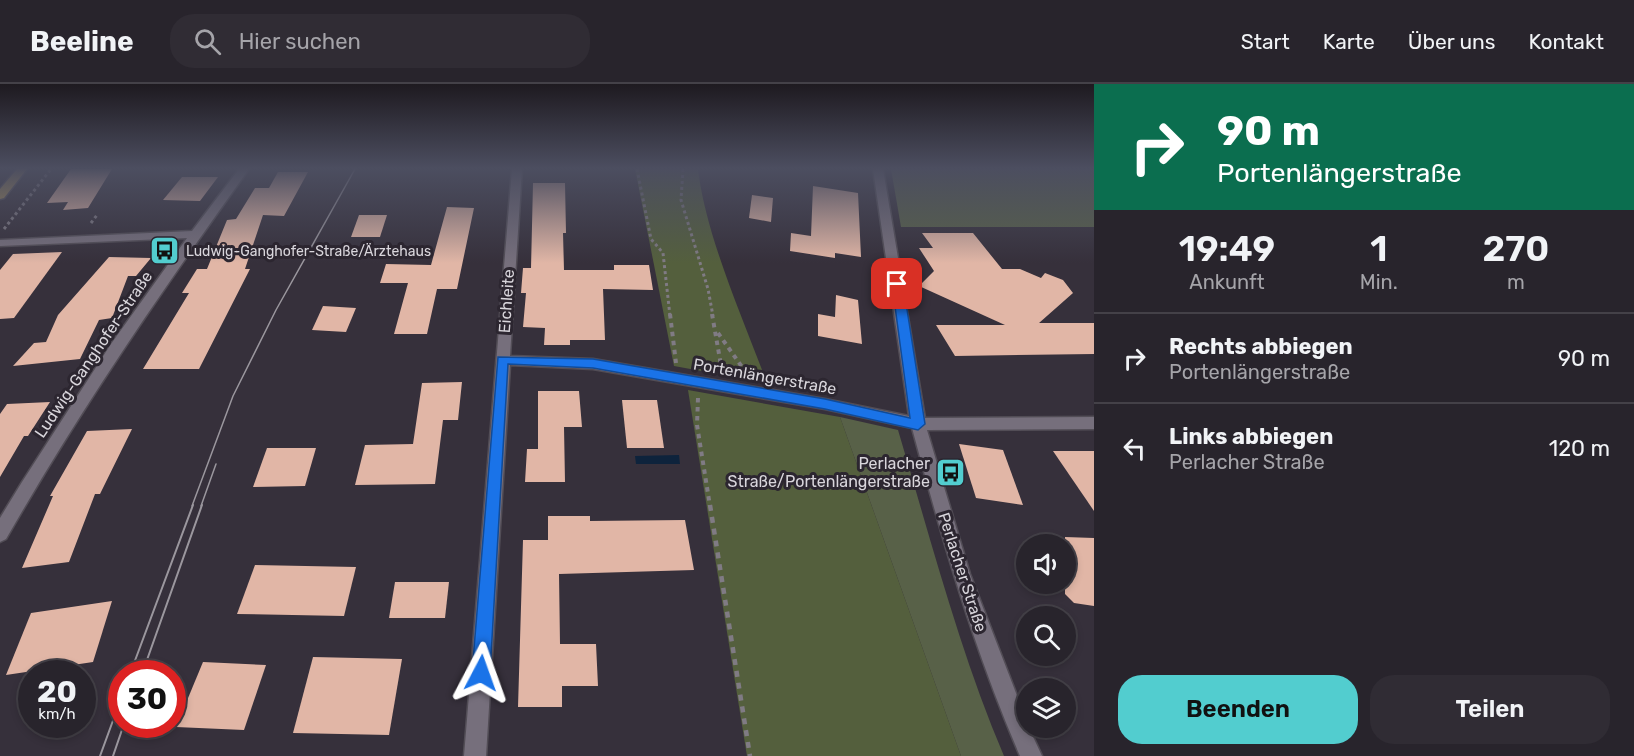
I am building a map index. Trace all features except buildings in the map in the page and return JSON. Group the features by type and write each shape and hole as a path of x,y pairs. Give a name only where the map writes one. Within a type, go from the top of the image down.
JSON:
{"street":[{"name":"Ludwig-Ganghofer-Straße","path":"0,534 43,457 220,200"},
{"name":"Eichleite","path":"475,756 515,200"},
{"name":"Perlacher Straße","path":"883,200 918,424 962,574 1031,756"},
{"path":"0,243 195,234"},
{"name":"Portenlängerstraße","path":"502,360 593,363 918,424 1094,423"}],"path":[{"path":"0,234 26,200"},
{"path":"643,200 651,239 663,253 678,378"},
{"path":"681,200 708,289 717,331 724,386"},
{"path":"717,331 762,393"},
{"path":"699,382 697,424 750,756"}],"green space":[{"path":"641,200 703,200 717,249 767,383 674,366"},
{"path":"896,200 1094,200 1094,227 901,227"},
{"path":"688,390 840,417 961,756 747,756"},
{"path":"840,417 898,430 973,677 1004,756 961,756"}],"water":[{"path":"679,455 680,464 636,464 635,456"}],"tram line":[{"path":"192,506 233,396 276,310 337,200"},
{"path":"201,506 216,464"},
{"path":"135,660 193,505"},
{"path":"147,660 202,505"},
{"path":"100,756 108,734"},
{"path":"113,756 119,738"}],"place":[{"name":"Ludwig-Ganghofer-Straße/Ärztehaus","path":"165,251"},
{"name":"Perlacher Straße/Portenlängerstraße","path":"951,472"}],"route":[{"path":"481,673 502,360 593,363 825,404 918,424 897,284"}]}
